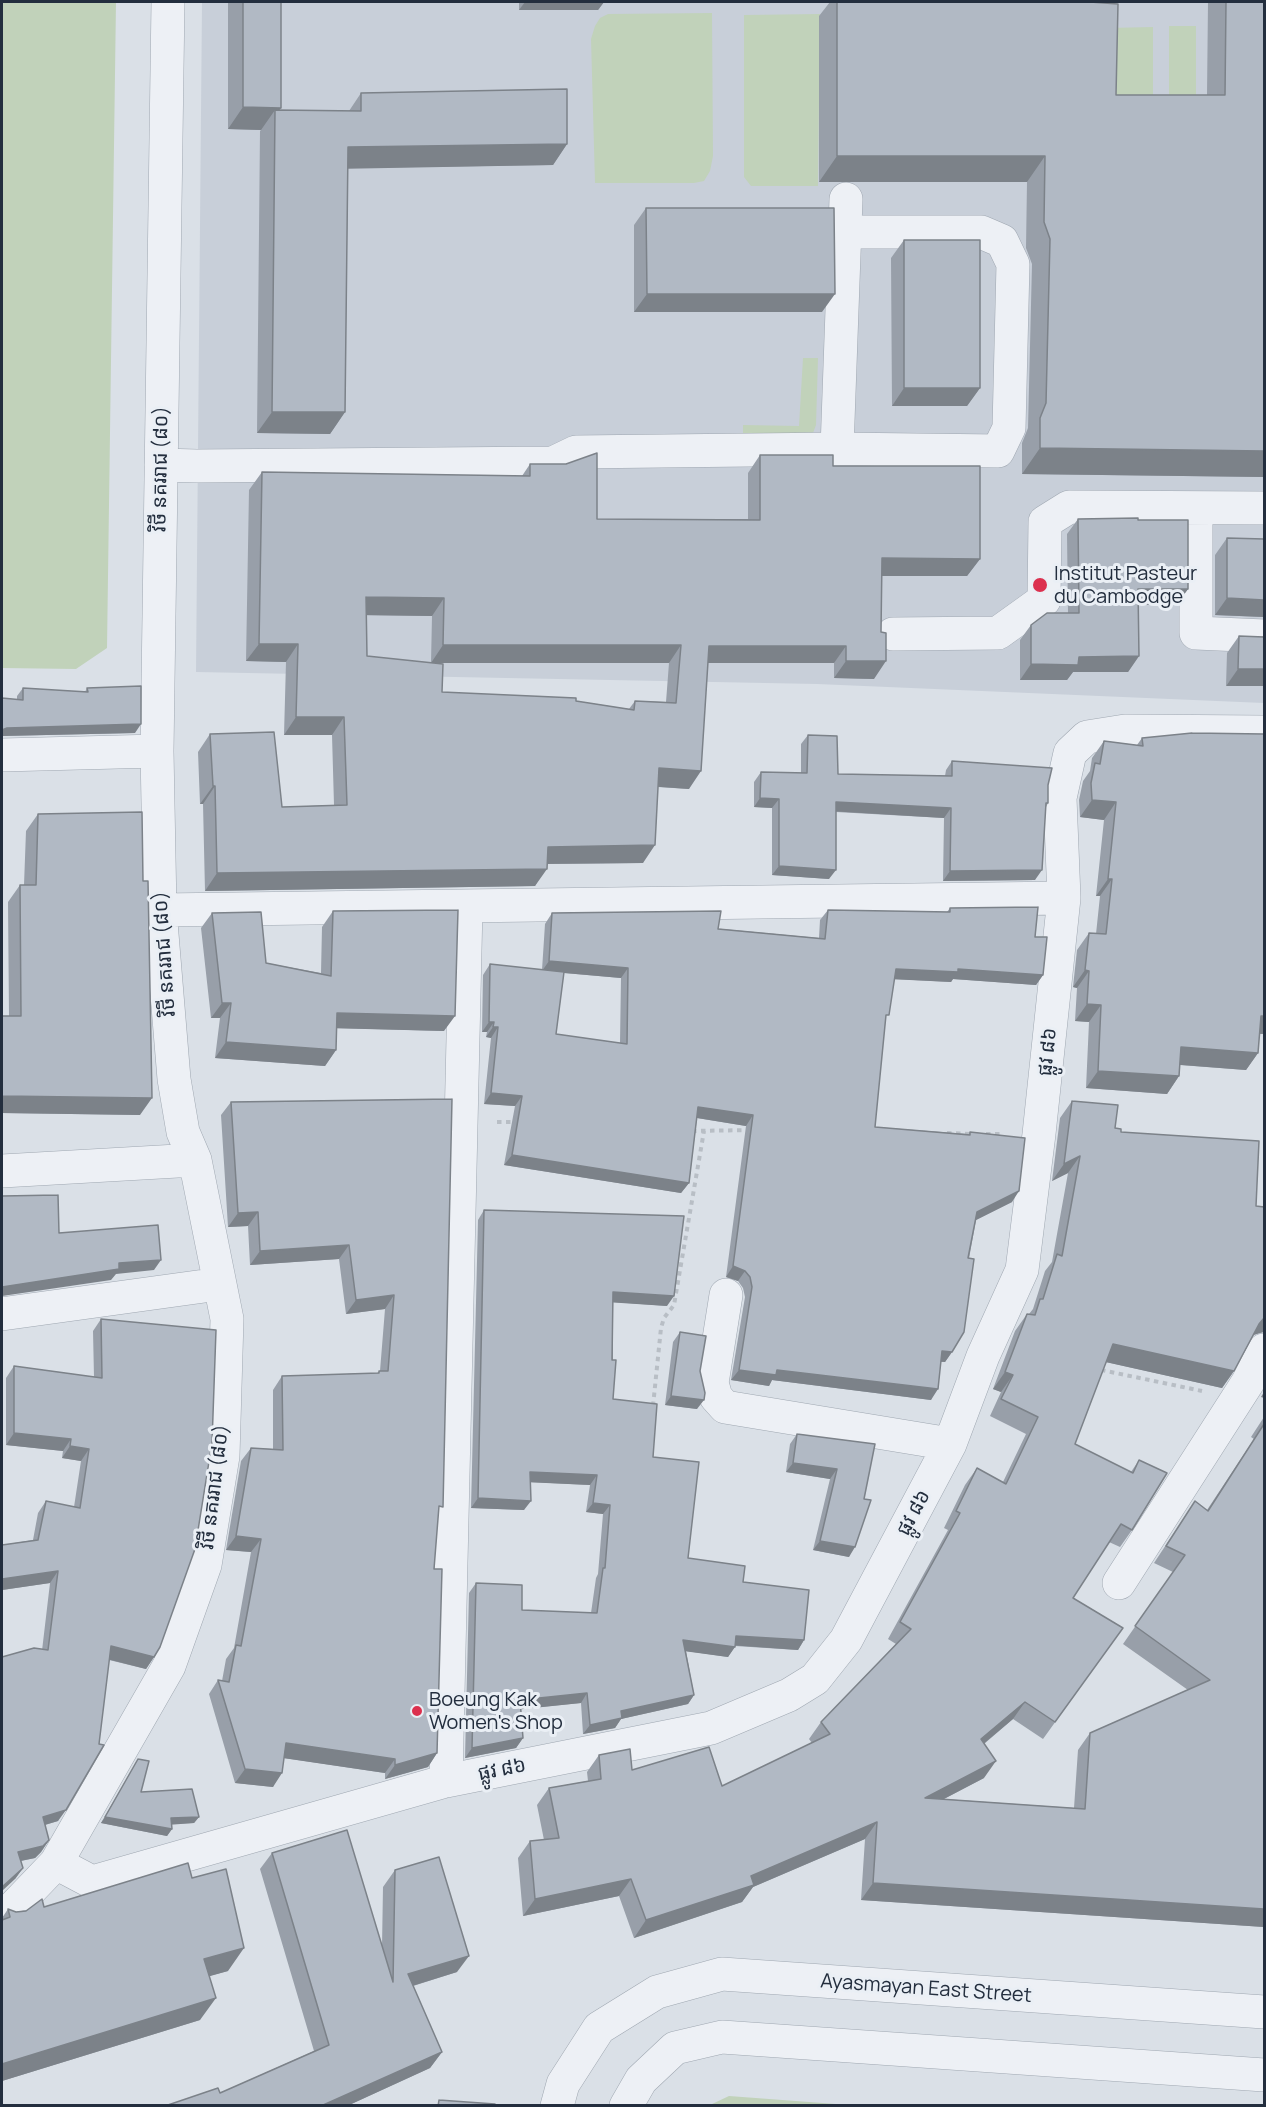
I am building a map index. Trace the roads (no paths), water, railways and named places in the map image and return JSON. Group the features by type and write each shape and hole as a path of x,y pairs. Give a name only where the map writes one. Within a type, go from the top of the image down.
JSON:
{"street":[{"name":"វិថី នគររាជ (៨០)","path":"2,1916 8,1913 56,1863 169,1666 205,1565 223,1455 227,1319 195,1160 183,1131 174,1079 160,909 157,751 168,2"},
{"path":"837,449 846,199"},
{"path":"161,465 553,463 576,452 837,449 998,451 1009,428 1013,264 1002,241 981,232 846,232"},
{"path":"893,634 998,633 1044,600 1045,522 1069,507 1264,508"},
{"path":"1196,508 1196,633 1264,636"},
{"name":"ផ្លូវ ៨៦","path":"56,1863 92,1882 446,1781 711,1728 789,1695 815,1679 846,1640 950,1444 983,1356 1022,1270 1064,898 1060,798 1070,753 1087,737 1125,731 1264,732"},
{"path":"2,755 157,751"},
{"path":"160,909 1064,898"},
{"path":"446,1781 466,907"},
{"path":"2,1171 195,1160"},
{"path":"2,1314 219,1284"},
{"path":"726,1295 712,1383 716,1397 725,1407 950,1444"},
{"path":"1119,1583 1248,1382 1264,1350"},
{"name":"Ayasmayan East Street","path":"557,2106 563,2084 599,2028 657,1992 722,1974 1264,2012"},
{"path":"634,2093 675,2048 722,2037 1264,2075"}],"place":[{"name":"Institut Pasteur du Cambodge","path":"1040,585"},
{"name":"Boeung Kak Women's Shop","path":"417,1711"}]}
